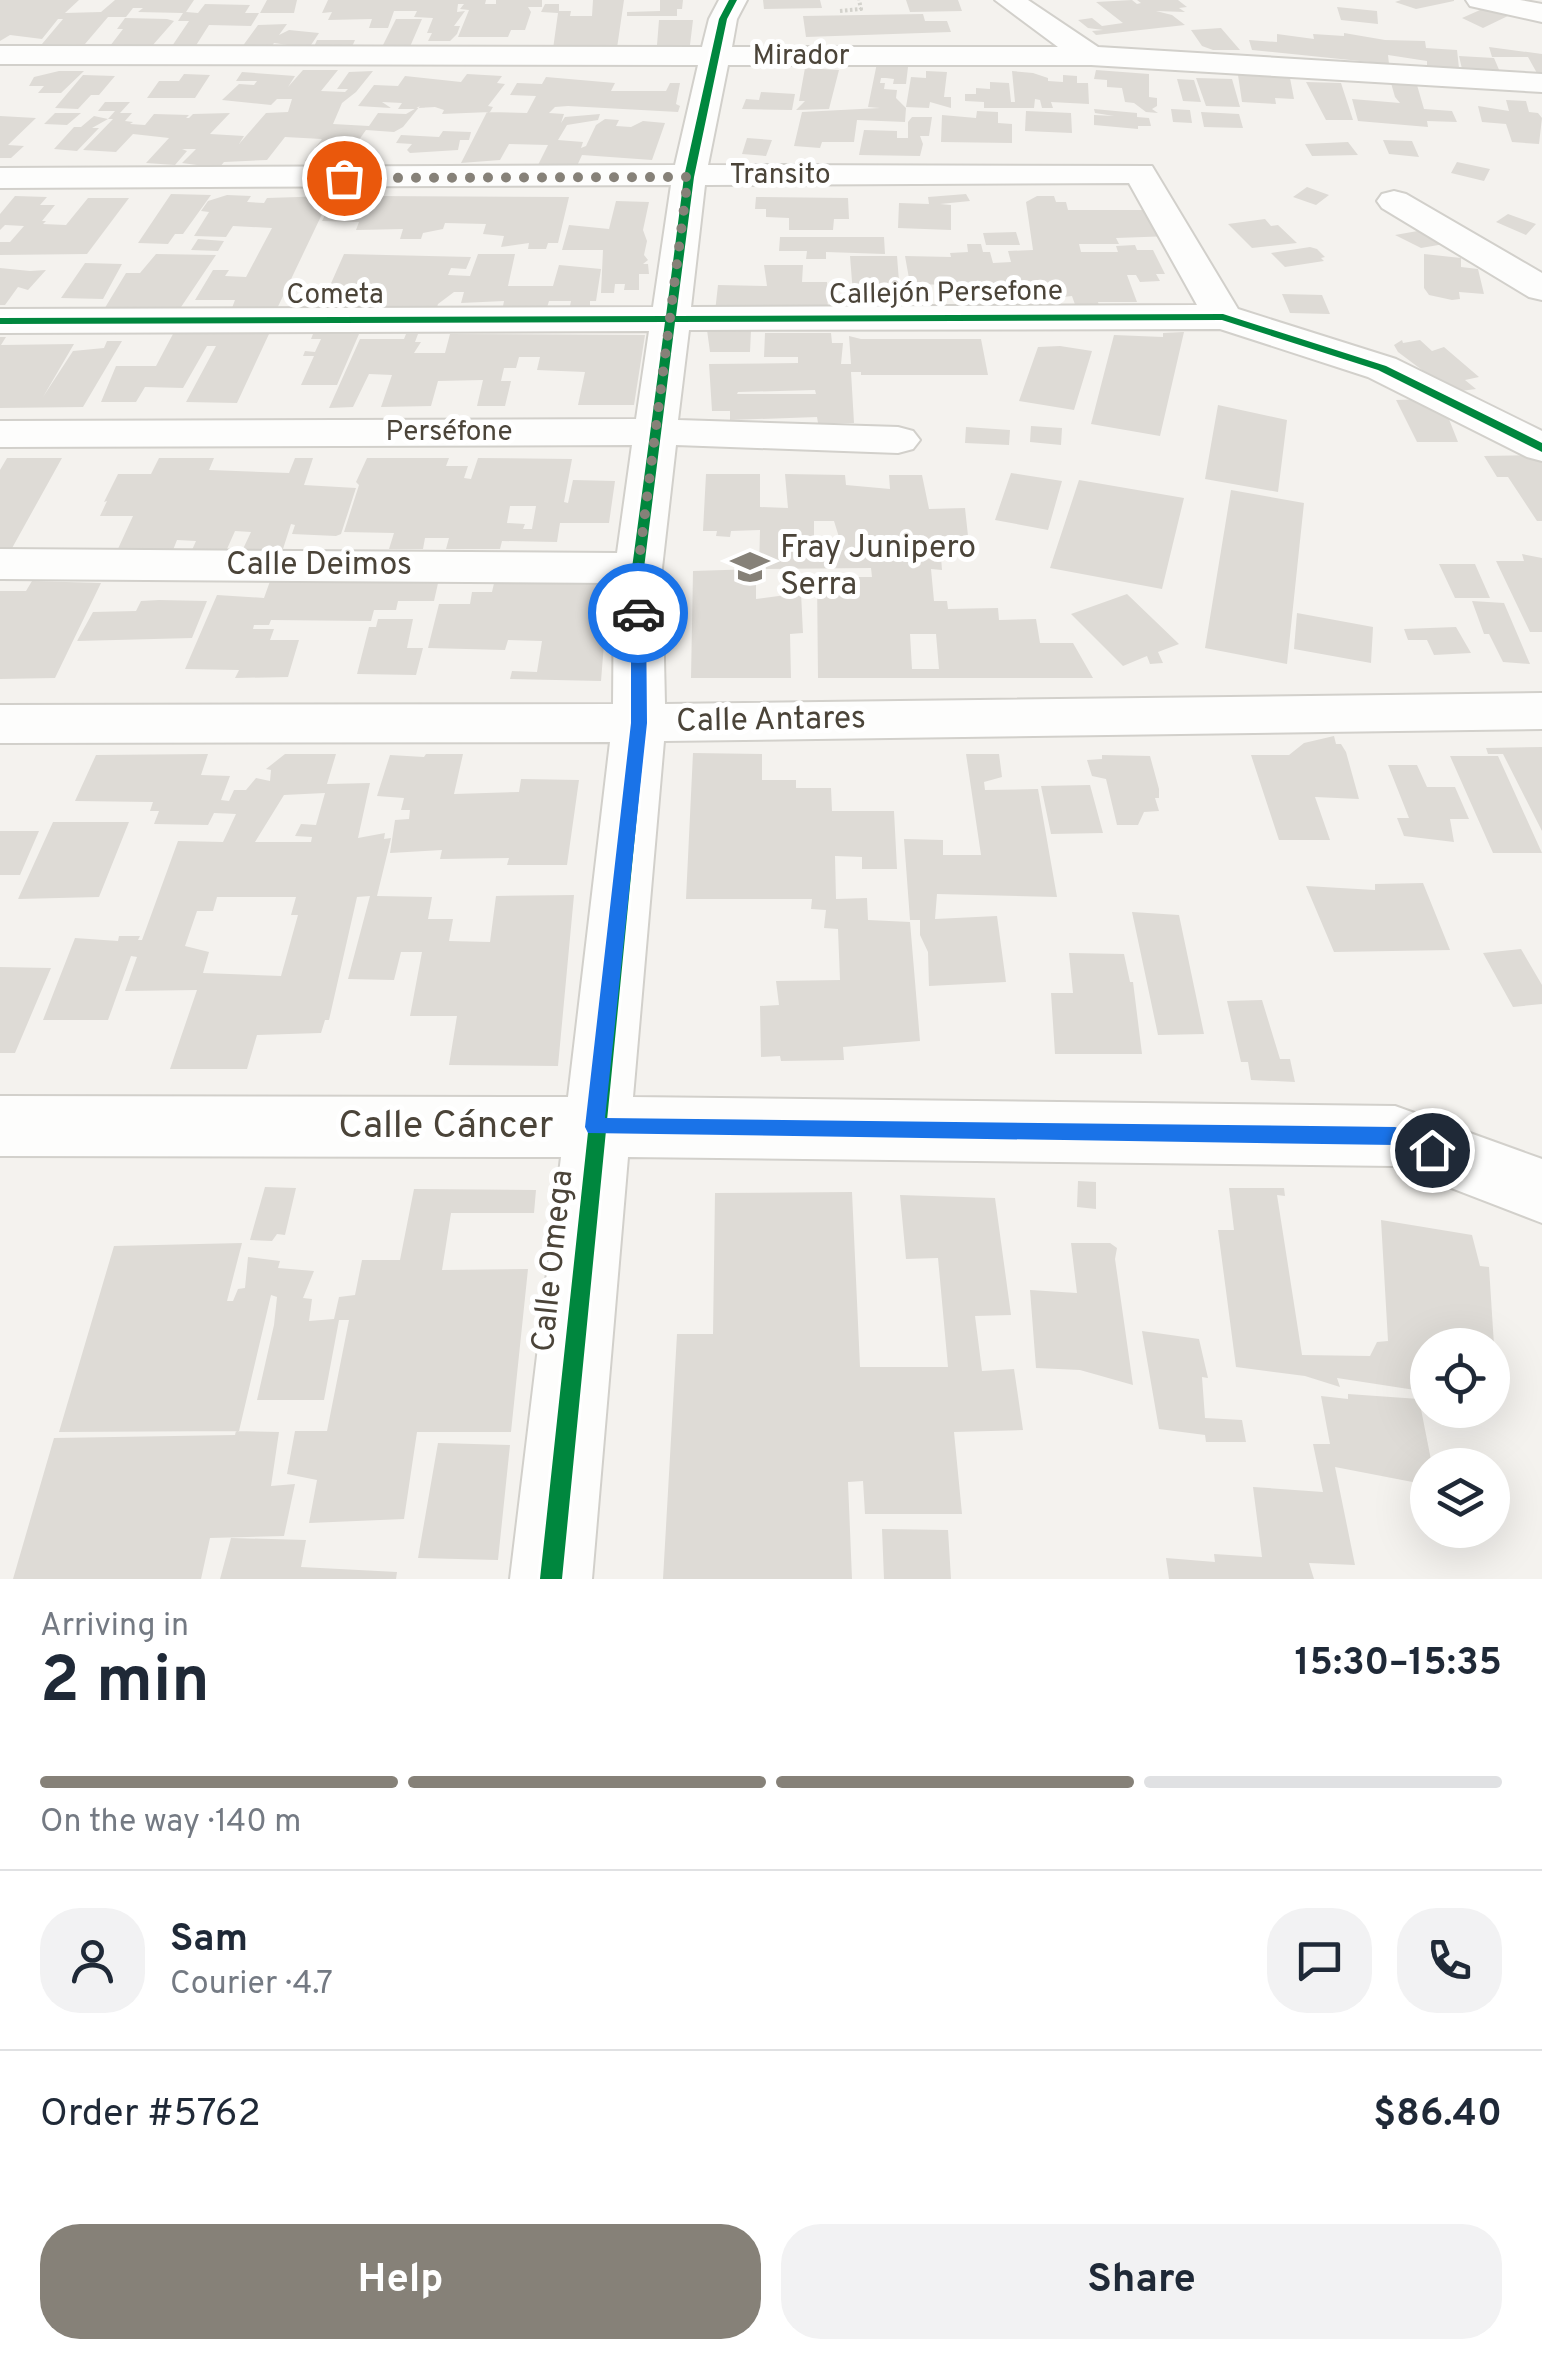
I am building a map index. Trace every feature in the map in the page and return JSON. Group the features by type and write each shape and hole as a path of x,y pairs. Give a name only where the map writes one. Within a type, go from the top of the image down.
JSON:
{"street":[{"name":"Calle Omega","path":"551,1579 594,1127 639,723 638,568 688,177 714,57 724,19 734,0"},
{"path":"1009,0 1091,56"},
{"path":"1480,0 1542,13"},
{"name":"Mirador","path":"0,55 1091,56 1542,82"},
{"name":"Transito","path":"0,178 1140,173 1223,316"},
{"path":"1394,201 1542,289"},
{"name":"Callejón Persefone","path":"669,322 1223,316 1382,368 1542,448"},
{"name":"Cometa","path":"0,321 669,322"},
{"name":"Perséfone","path":"0,434 657,432 898,440"},
{"name":"Calle Deimos","path":"0,564 638,568"},
{"name":"Calle Antares","path":"0,724 639,723 1542,711"},
{"name":"Calle Cáncer","path":"0,1126 594,1127 1395,1136 1542,1191"}],"building":[{"path":"0,0 79,0 65,13 101,12 115,0 194,0 186,12 198,13 205,4 250,5 245,13 259,13 251,26 209,25 195,47 170,49 189,21 178,21 183,13 138,12 143,8 133,8 126,17 108,17 85,44 42,44 63,19 58,19 42,39 10,35 0,41"},
{"path":"267,0 297,0 294,13 260,13"},
{"path":"328,0 486,0 485,4 496,4 496,0 542,0 542,7 528,7 531,12 525,30 511,30 508,37 458,37 469,10 460,9 464,4 458,4 457,12 465,11 454,26 460,26 457,34 450,41 428,41 433,18 414,17 417,11 394,11 388,28 369,28 372,19 328,20 332,12 322,13"},
{"path":"593,0 624,0 617,48 553,49 558,13 541,12 545,4 559,4 559,11 571,11 570,16 592,16"},
{"path":"660,0 683,0 682,9 677,9 677,16 627,16 627,12 660,11"},
{"path":"763,0 820,0 822,8 764,9"},
{"path":"906,0 958,0 962,11 910,12"},
{"path":"1132,0 1137,4 1141,3 1137,0 1178,0 1187,7 1179,8 1185,12 1156,11 1172,15 1185,25 1096,35 1092,31 1103,30 1088,28 1078,20 1092,18 1102,26 1123,23 1096,2"},
{"path":"1454,1 1416,9 1395,2"},
{"path":"1489,6 1512,14 1483,28 1462,18"},
{"path":"1337,7 1377,11 1378,24 1341,20"},
{"path":"923,14 925,21 947,21 951,32 806,37 803,16"},
{"path":"125,18 174,21 152,46 110,46 123,29 117,29"},
{"path":"396,19 422,19 409,49 384,50 387,45 383,45"},
{"path":"659,20 693,20 690,45 657,45"},
{"path":"287,24 279,35 289,30 319,33 309,48 274,43 271,47 242,47 258,25"},
{"path":"1221,28 1240,50 1202,46 1191,30"},
{"path":"1277,34 1314,39 1313,34 1425,41 1426,48 1457,50 1459,68 1427,66 1427,61 1388,55 1389,64 1252,50 1249,40 1277,42"},
{"path":"317,40 355,40 351,49 313,49"},
{"path":"1489,47 1542,54 1542,75 1538,75 1528,57 1492,57"},
{"path":"1459,56 1494,58 1500,72 1462,69"},
{"path":"877,63 908,67 906,84 893,84 894,79 886,78 881,78 880,83 885,83 884,89 897,90 896,98 906,108 905,122 857,120 854,142 822,142 820,148 794,146 802,112 880,108 868,107"},
{"path":"805,68 839,70 829,109 796,110 805,101 799,101"},
{"path":"303,70 338,70 321,91 345,92 348,89 337,89 349,72 373,71 342,103 333,124 369,126 378,113 406,114 420,106 403,127 394,132 366,130 349,154 331,154 324,161 305,161 322,139 285,137 267,160 224,162 219,168 182,163 196,149 182,149 187,151 175,165 146,163 169,138 133,134 116,152 83,150 113,119 108,119 115,111 98,111 105,102 130,102 120,113 132,113 125,121 133,122 130,124 145,125 154,114 189,118 193,114 230,113 210,134 244,136 239,144 266,113 288,112 292,99 277,99 271,105 222,100 239,84 254,85 257,81 236,81 242,72 295,76 288,87"},
{"path":"1096,70 1149,74 1149,97 1157,98 1157,106 1152,109 1158,113 1125,102 1122,88 1107,87 1107,80 1094,79"},
{"path":"84,71 61,93 38,93 44,86 29,86 34,77"},
{"path":"926,71 947,72 944,97 951,97 951,108 930,102 929,108 906,107 911,77 926,78"},
{"path":"1012,71 1033,73 1048,81 1063,82 1063,75 1077,76 1077,83 1088,83 1089,104 1051,102 1053,108 1042,108 1040,100 1035,99 1034,108 984,108 984,102 965,101 965,94 976,94 976,88 990,89 990,82 1009,83 1011,102 1015,102"},
{"path":"184,74 210,75 195,98 147,98 159,81 179,81"},
{"path":"467,74 502,76 497,83 505,84 488,106 493,107 490,112 442,114 444,110 435,107 398,109 402,103 382,102 391,108 358,106 374,85 398,86 405,76 461,82"},
{"path":"83,75 115,76 99,95 91,95 78,109 55,108"},
{"path":"1238,75 1290,78 1294,99 1275,98 1276,104 1242,102"},
{"path":"546,77 615,83 611,91 666,91 670,83 680,83 676,104 680,106 678,112 568,106 555,107 549,113 564,114 561,123 565,117 600,114 598,120 567,125 558,140 583,142 581,148 586,146 596,125 605,119 619,120 616,126 631,127 643,121 665,123 652,160 582,155 576,168 537,167 548,145 509,144 500,160 461,163 487,112 527,113 536,96 510,95 517,83 542,84"},
{"path":"1196,78 1232,79 1240,107 1206,106"},
{"path":"1177,79 1194,80 1201,102 1183,101"},
{"path":"1306,82 1341,83 1353,120 1326,120"},
{"path":"1391,83 1417,85 1424,109 1452,111 1457,122 1427,121 1428,127 1358,121 1352,99 1400,103"},
{"path":"761,92 795,94 792,110 742,109 746,99 759,100"},
{"path":"1506,100 1526,101 1529,112 1542,118 1539,144 1512,142 1506,124 1482,122 1478,106 1509,111"},
{"path":"1094,109 1137,113 1137,117 1149,118 1151,126 1138,129 1094,125 1094,115 1114,116 1095,113"},
{"path":"1171,109 1190,110 1192,123 1173,122"},
{"path":"977,111 998,112 998,123 1012,124 1012,143 941,142 942,115 976,118"},
{"path":"1026,111 1071,113 1072,133 1025,131"},
{"path":"1201,112 1239,114 1243,128 1204,127"},
{"path":"55,113 81,113 67,125 44,124"},
{"path":"0,116 36,118 8,145 24,146 11,158 0,158"},
{"path":"94,116 108,119 92,128 99,128 77,151 54,149 74,127 81,127"},
{"path":"912,117 932,117 929,136 920,136 920,156 859,155 864,130 897,131 897,138 908,138"},
{"path":"443,131 471,132 469,140 460,140 458,150 410,153 407,150 412,144 396,143 401,135 439,137"},
{"path":"747,138 772,140 766,156 742,154"},
{"path":"1383,140 1412,141 1419,157 1389,154"},
{"path":"1348,142 1358,155 1312,156 1305,144"},
{"path":"1457,162 1490,169 1484,181 1451,173"},
{"path":"1307,187 1329,195 1316,205 1293,197"},
{"path":"171,194 211,195 183,234 175,234 168,244 138,243"},
{"path":"966,194 970,201 940,204 951,205 951,230 898,228 899,203 929,204 928,197"},
{"path":"227,195 251,196 247,202 264,203 267,198 330,196 328,199 361,200 357,209 365,209 371,196 569,197 558,243 548,243 546,249 528,249 529,243 501,247 504,236 483,234 486,224 445,223 443,229 423,233 421,239 400,239 403,229 356,230 359,222 322,221 328,209 324,210 273,317 248,316 252,308 232,308 235,300 195,300 213,270 229,270 225,276 246,277 272,228 233,226 226,237 194,236 209,212 201,211 208,201"},
{"path":"15,196 47,197 40,205 55,205 43,224 66,225 88,198 129,198 87,254 0,255 0,242 10,242 24,226 5,225 0,230 0,214"},
{"path":"1037,196 1054,196 1056,202 1066,202 1068,210 1158,210 1172,236 1116,238 1119,244 1079,244 1081,252 1118,252 1116,246 1135,245 1137,250 1153,250 1165,274 1156,274 1160,281 1140,282 1136,275 1127,275 1137,302 1098,302 1101,312 1078,313 1072,296 1053,298 1045,292 1035,292 1037,298 1006,299 1000,293 1005,316 980,308 979,297 956,296 954,285 910,284 905,256 951,257 950,253 968,252 967,244 981,244 983,252 990,252 993,263 1011,262 1008,251 1033,250 1026,202"},
{"path":"756,197 848,198 849,219 834,219 833,230 789,230 789,218 766,217 766,209 755,209"},
{"path":"616,201 649,202 643,230 647,241 644,255 648,260 643,264 648,264 649,274 639,274 639,290 624,290 625,284 615,284 614,293 601,293 603,250 562,250 569,225 609,229"},
{"path":"1508,214 1536,224 1526,235 1496,222"},
{"path":"1265,219 1297,243 1252,248 1228,224"},
{"path":"1429,229 1450,243 1421,248 1395,235"},
{"path":"1016,232 1020,245 986,245 983,233"},
{"path":"780,237 884,237 885,254 826,252 826,259 806,259 807,251 779,251"},
{"path":"198,239 224,241 218,251 191,250"},
{"path":"1310,247 1325,257 1321,258 1324,261 1285,267 1271,253"},
{"path":"156,254 216,255 175,316 103,311 126,273 140,273"},
{"path":"344,254 471,257 466,269 451,268 448,275 470,276 478,254 515,254 508,286 553,286 559,265 601,269 596,301 590,301 590,306 570,306 571,301 549,301 544,317 501,317 504,301 461,303 464,292 454,292 438,304 434,317 364,317 368,306 321,306"},
{"path":"1424,254 1461,258 1461,267 1478,269 1484,294 1459,292 1460,299 1452,300 1429,295 1424,288"},
{"path":"850,256 897,256 900,294 853,294"},
{"path":"85,263 122,264 103,299 61,298"},
{"path":"764,265 803,265 802,282 827,282 828,312 715,312 718,285 767,286"},
{"path":"0,268 46,270 28,290 18,287 5,305 0,305"},
{"path":"1282,294 1322,295 1330,314 1290,313"},
{"path":"707,330 751,330 750,352 710,352"},
{"path":"1184,332 1160,436 1091,424 1114,335 1163,337 1163,333"},
{"path":"765,333 831,333 832,343 843,343 841,364 851,364 849,336 981,339 988,375 851,372 854,423 818,423 817,417 730,420 730,411 712,411 709,364 798,363 798,357 764,357","holes":["815,390 816,394 737,394"]},
{"path":"173,334 269,334 237,403 186,402 216,346 207,346 183,388 145,387 136,402 101,402 116,366 156,366"},
{"path":"313,334 359,334 337,385 301,385 314,356 303,356 305,351 315,352 321,339 311,339"},
{"path":"406,334 418,334 415,342 421,342 414,353 445,353 450,334 645,335 634,405 578,405 585,372 537,370 540,357 519,357 516,368 504,368 501,381 511,381 505,406 477,406 483,380 438,381 431,406 381,407 392,375 369,374 353,407 329,408 360,339 404,339"},
{"path":"0,337 6,337 1,345 74,344 43,397 73,351 104,348 107,341 122,341 83,407 0,408"},
{"path":"1402,340 1420,340 1432,351 1444,347 1479,377 1465,380 1476,389 1453,392 1398,352 1394,345"},
{"path":"1038,347 1092,351 1074,410 1019,401"},
{"path":"1426,399 1443,404 1458,442 1417,442 1396,400"},
{"path":"1218,405 1287,420 1278,492 1205,479"},
{"path":"1031,426 1062,428 1061,445 1030,442"},
{"path":"966,427 1010,430 1009,445 965,443"},
{"path":"1542,455 1542,521 1537,521 1508,477 1497,477 1484,456"},
{"path":"7,458 62,458 11,550 0,550 0,470"},
{"path":"159,458 214,458 209,470 289,473 295,458 313,458 304,485 356,488 341,534 336,536 292,534 295,525 291,524 283,549 243,549 251,532 235,531 227,549 192,550 196,541 177,540 173,550 117,551 133,516 100,516 107,501 104,502 118,474 151,474"},
{"path":"367,458 449,458 446,466 468,466 464,478 471,479 478,458 572,459 564,502 568,503 573,480 615,481 609,523 560,523 557,542 502,541 500,549 446,549 449,538 425,538 423,549 389,549 394,533 344,532 359,485 356,482","holes":["510,506 536,506 532,529 523,529 525,524 507,523"]},
{"path":"1011,473 1062,481 1048,530 995,520"},
{"path":"706,474 760,474 760,507 788,508 785,474 845,475 846,485 890,489 889,475 922,475 929,509 965,508 968,536 939,536 940,540 950,540 952,558 941,557 942,570 931,569 934,601 947,601 948,609 998,608 999,620 1036,619 1040,643 1073,643 1093,678 818,678 817,577 872,577 871,568 759,569 760,530 731,531 730,537 716,536 717,531 703,531","holes":["814,521 834,521 843,550 814,550","910,634 936,634 939,669 912,669"]},
{"path":"1079,480 1184,498 1162,589 1050,568"},
{"path":"1231,490 1304,503 1287,664 1205,648"},
{"path":"1522,554 1542,558 1542,632 1530,632 1496,561 1524,561"},
{"path":"1439,564 1475,564 1490,598 1455,598"},
{"path":"756,569 756,599 801,593 803,633 790,634 791,678 691,678 693,571"},
{"path":"274,570 441,570 434,601 398,601 396,610 374,610 371,621 271,620 269,625 254,625 253,629 274,629 270,640 299,640 288,677 235,678 239,670 185,669 217,595 264,598"},
{"path":"497,570 610,570 601,681 510,679 512,671 537,672 542,641 508,640 505,650 428,648 439,604 470,604 472,592 492,592"},
{"path":"32,581 101,583 55,678 0,679 0,591 26,591"},
{"path":"1127,594 1179,644 1158,652 1163,663 1150,664 1147,656 1123,666 1071,614"},
{"path":"141,601 207,601 192,638 77,641 93,612 136,611"},
{"path":"1472,601 1504,603 1530,664 1503,662 1489,634 1484,634"},
{"path":"1297,613 1373,627 1371,663 1294,649"},
{"path":"378,619 413,619 407,648 423,648 416,675 357,674 369,627 376,627"},
{"path":"1456,627 1471,653 1434,655 1427,640 1408,640 1404,629"},
{"path":"1334,736 1336,744 1341,744 1346,752 1359,799 1315,797 1330,840 1279,840 1251,755 1289,755 1304,743"},
{"path":"1542,747 1542,831 1503,754 1488,754 1486,748"},
{"path":"693,753 762,754 762,780 796,780 796,788 831,788 832,811 894,811 897,869 862,869 862,857 835,856 836,899 867,898 868,920 910,922 920,1041 843,1047 844,1060 781,1061 780,1056 761,1057 760,1006 779,1005 776,981 840,980 838,929 824,928 826,910 811,909 812,899 686,899"},
{"path":"208,754 201,775 230,776 221,800 229,801 234,790 246,790 256,778 270,781 271,770 266,769 285,754 336,754 327,784 370,783 358,838 385,833 384,839 391,838 377,896 432,897 428,919 453,919 449,941 490,942 496,896 574,895 558,1066 449,1065 457,1016 410,1016 422,952 401,952 394,980 348,979 370,896 357,897 329,1020 325,1020 321,1033 257,1035 247,1069 170,1069 197,990 125,991 137,957 131,956 108,1020 43,1020 75,938 118,941 119,936 140,936 138,940 142,940 178,841 223,842 236,814 214,813 208,825 154,824 159,811 150,811 153,802 75,801 96,755","holes":["325,793 316,825 301,824 295,836 312,837 311,842 255,842 284,795","217,897 296,897 291,915 298,915 281,976 203,973 209,952 185,946 197,911 213,911"]},
{"path":"463,754 454,794 519,792 521,779 579,780 567,865 507,865 509,858 440,859 442,850 390,853 395,820 409,819 410,810 401,810 404,798 377,796 390,755"},
{"path":"966,754 999,754 1002,777 984,782 985,790 1038,789 1057,897 937,894 935,919 997,916 1006,982 929,986 928,952 920,935 920,920 910,920 904,839 943,840 943,855 981,855"},
{"path":"1102,755 1150,756 1159,789 1159,798 1155,798 1159,811 1144,812 1138,825 1117,825 1106,779 1092,776 1087,760 1102,759"},
{"path":"1450,756 1498,756 1542,853 1493,853"},
{"path":"1388,765 1417,765 1427,787 1455,787 1469,819 1450,819 1454,842 1404,836 1397,818 1409,818"},
{"path":"1090,785 1103,833 1051,834 1041,786"},
{"path":"53,822 129,822 99,897 18,899"},
{"path":"0,831 39,831 20,875 0,875"},
{"path":"1423,883 1450,950 1334,952 1306,886 1375,890 1375,884"},
{"path":"1132,912 1179,915 1204,1034 1158,1035"},
{"path":"1521,949 1542,985 1542,1004 1513,1007 1483,953"},
{"path":"1069,953 1124,954 1133,982 1142,1054 1055,1054 1051,993 1073,993"},
{"path":"0,967 51,968 15,1053 0,1053"},
{"path":"1262,1000 1280,1059 1290,1059 1295,1082 1251,1080 1248,1062 1241,1062 1227,1001"},
{"path":"1078,1181 1096,1182 1096,1209 1077,1207"},
{"path":"265,1187 296,1188 285,1235 277,1234 272,1241 250,1240"},
{"path":"1229,1188 1284,1188 1285,1196 1277,1195 1302,1355 1370,1356 1377,1342 1388,1341 1381,1220 1472,1235 1480,1266 1489,1267 1493,1328 1410,1328 1410,1389 1337,1378 1340,1387 1305,1376 1236,1367 1218,1230 1234,1230"},
{"path":"414,1189 536,1190 534,1213 451,1213 442,1270 528,1269 511,1432 417,1432 404,1519 309,1523 317,1480 287,1474 295,1431 327,1431 349,1320 339,1320 324,1400 257,1400 274,1325 277,1297 271,1295 239,1431 59,1432 114,1246 242,1243 227,1301 233,1301 238,1289 245,1288 248,1257 280,1261 278,1268 314,1271 303,1298 312,1299 309,1321 334,1319 339,1297 355,1295 362,1260 400,1260"},
{"path":"852,1192 860,1367 948,1367 938,1258 906,1259 900,1195 995,1198 1011,1315 975,1316 982,1371 1014,1369 1023,1430 954,1432 962,1514 865,1514 863,1481 848,1482 852,1579 663,1579 677,1334 713,1334 715,1193"},
{"path":"1071,1243 1110,1243 1117,1248 1115,1259 1133,1385 1080,1370 1036,1368 1030,1290 1077,1293"},
{"path":"1142,1331 1199,1339 1208,1378 1202,1377 1205,1418 1242,1420 1246,1442 1206,1442 1205,1435 1159,1429"},
{"path":"1348,1394 1410,1398 1410,1428 1425,1428 1429,1448 1410,1448 1410,1482 1335,1467 1355,1565 1309,1563 1314,1579 1169,1579 1166,1558 1215,1562 1214,1554 1262,1557 1253,1487 1323,1492 1313,1444 1330,1444 1321,1396 1348,1399"},
{"path":"236,1431 279,1432 271,1486 295,1484 284,1536 210,1538 201,1579 13,1579 54,1438 235,1435"},
{"path":"438,1443 510,1445 498,1560 418,1558"},
{"path":"882,1529 948,1530 951,1579 884,1579"},
{"path":"231,1538 306,1540 301,1567 397,1572 396,1579 220,1579"}],"cycle path":[{"path":"551,1579 639,723 638,568 689,177 723,19 733,0"},
{"path":"0,321 1223,317 1382,368 1542,448"}],"way so far":[{"path":"344,178 688,177 638,568 638,613"}],"place":[{"name":"Fray Junipero Serra","path":"750,567"}],"route":[{"path":"638,613 639,723 594,1127 1395,1136 1432,1150"}]}
